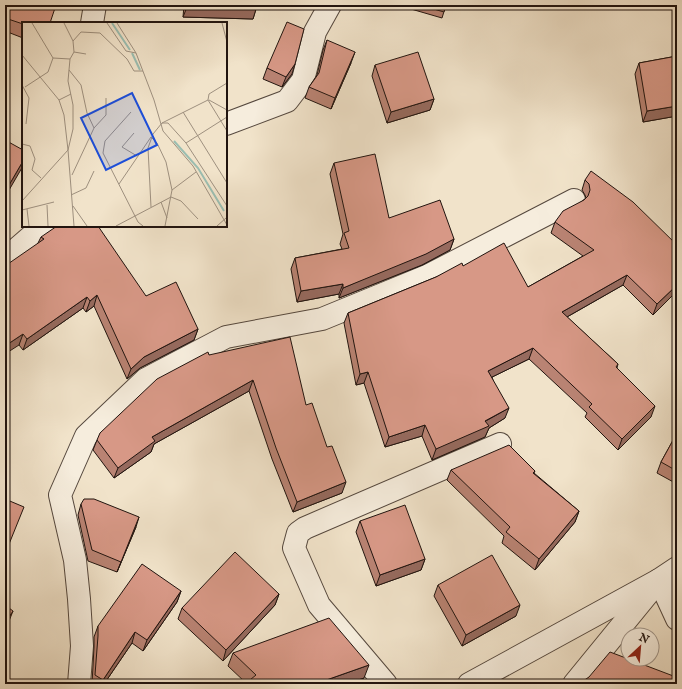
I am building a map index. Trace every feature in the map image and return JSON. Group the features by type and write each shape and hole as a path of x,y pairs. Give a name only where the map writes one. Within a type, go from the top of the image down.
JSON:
{"street":[{"path":"92,22 95,5"},
{"path":"227,124 287,101 303,80 315,32 330,5"},
{"path":"79,684 82,646 75,560 60,495 86,436 146,378 226,337 322,319 427,276 574,200"},
{"path":"5,259 42,227"},
{"path":"386,684 319,605 294,548 298,534 305,528 500,444"},
{"path":"668,574 677,619"},
{"path":"469,684 668,574"},
{"path":"574,684 668,574"}],"building":[{"path":"5,5 56,5 50,22 22,22 22,24 5,18"},
{"path":"187,5 257,5 256,9 187,7"},
{"path":"420,5 446,5 444,12"},
{"path":"287,22 304,29 295,64 286,77 267,68"},
{"path":"327,40 355,52 335,98 309,87 319,73"},
{"path":"418,52 434,99 391,112 375,65"},
{"path":"677,56 677,106 647,111 639,63"},
{"path":"5,140 22,149 22,163 5,192"},
{"path":"375,154 389,218 440,200 454,239 426,254 343,288 343,284 301,291 295,258 349,248 344,233 349,231 334,163"},
{"path":"591,171 633,202 677,245 677,285 657,304 627,275 562,312 618,364 616,367 655,406 622,439 589,407 592,404 533,348 488,371 509,408 485,421 489,426 436,449 425,425 389,437 368,372 360,374 348,313 436,277 462,263 463,266 504,243 528,287 594,250 555,222 563,211 584,200 588,196 590,190 589,184 585,180"},
{"path":"56,227 99,227 146,296 176,282 198,329 144,357 131,369 97,295 90,301 87,297 27,339 23,334 5,346 5,266 44,239 41,237"},
{"path":"290,337 306,405 312,403 327,447 332,446 346,482 297,502 276,448 253,380 152,437 155,441 118,468 97,440 100,433 157,379 208,352 209,355"},
{"path":"677,433 677,471 661,462"},
{"path":"509,445 535,471 533,473 579,511 539,559 506,532 510,527 451,470"},
{"path":"5,499 24,507 5,554"},
{"path":"84,499 94,499 139,517 121,562 92,550 81,504"},
{"path":"405,505 425,559 380,575 360,521"},
{"path":"235,552 279,594 226,650 182,608"},
{"path":"492,555 520,605 466,635 438,585"},
{"path":"142,564 181,591 147,640 135,632 103,680 95,675 98,626"},
{"path":"5,605 13,611 5,623"},
{"path":"329,618 369,665 315,684 245,684 256,675 233,653"},
{"path":"610,652 620,656 620,667 650,667 676,677 673,684 576,684 577,681 583,681 589,677"}]}
